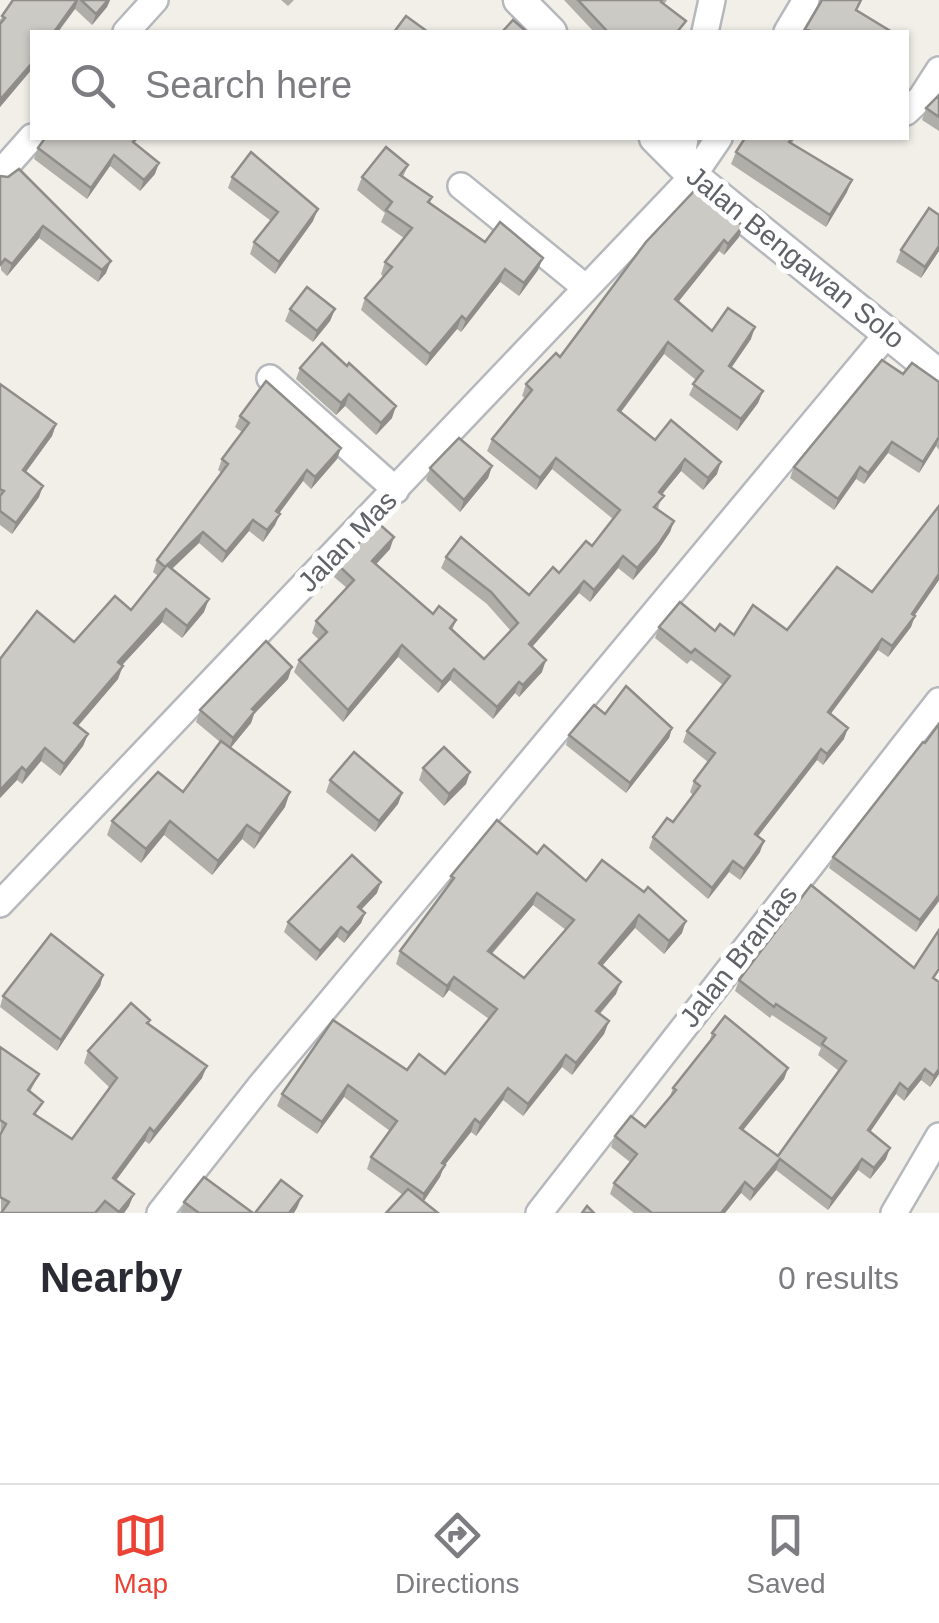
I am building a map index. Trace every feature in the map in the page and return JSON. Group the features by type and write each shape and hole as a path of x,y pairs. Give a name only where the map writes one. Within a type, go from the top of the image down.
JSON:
{"street":[{"path":"128,30 155,0"},
{"path":"519,0 549,30"},
{"path":"705,30 712,0"},
{"path":"788,30 806,0"},
{"path":"909,108 939,70"},
{"path":"0,173 30,138"},
{"name":"Jalan Bengawan Solo","path":"658,140 686,159 939,374"},
{"name":"Jalan Mas","path":"0,904 586,288 686,159 716,140"},
{"path":"461,186 586,288"},
{"path":"160,1213 274,1069 888,333"},
{"path":"270,378 396,490"},
{"name":"Jalan Brantas","path":"538,1213 939,700"},
{"path":"894,1213 939,1136"}],"building":[{"path":"13,0 77,0 55,30 30,30 30,65 0,100 0,24 5,18 2,16"},
{"path":"81,0 108,0 96,14"},
{"path":"578,0 662,0 686,21 679,30 606,30"},
{"path":"822,0 861,0 856,10 889,30 808,30"},
{"path":"406,16 425,30 396,30"},
{"path":"513,20 525,30 504,30"},
{"path":"939,95 939,117 926,108"},
{"path":"44,140 135,140 159,163 144,180 114,155 91,188 38,148"},
{"path":"744,140 790,140 852,180 830,215 736,152"},
{"path":"386,147 408,165 400,175 432,197 428,202 485,242 500,222 543,258 524,283 505,269 466,320 462,316 430,354 365,298 392,267 385,262 412,228 386,210 392,202 362,177"},
{"path":"251,152 318,209 279,262 254,242 278,212 232,177"},
{"path":"19,169 111,261 102,270 43,226 12,264 5,259 0,265 0,176 8,177"},
{"path":"697,188 743,226 728,244 724,240 675,299 712,331 728,308 755,327 729,366 763,391 741,419 693,384 703,371 668,342 618,410 655,440 671,420 721,462 708,478 685,459 659,492 664,496 654,507 674,521 660,542 637,568 623,556 594,590 584,581 529,644 546,660 497,707 454,669 442,682 402,645 348,710 299,660 327,632 316,621 354,580 338,565 378,523 394,537 372,561 433,614 439,606 456,620 450,628 484,659 518,623 491,592 446,557 461,537 529,595 553,567 559,573 586,541 592,546 620,510 556,458 540,478 492,439 532,390 526,384 556,353 560,357 646,242"},
{"path":"929,208 939,215 939,246 925,267 901,250"},
{"path":"307,287 335,309 317,331 290,309"},
{"path":"322,343 396,406 381,423 349,394 341,403 300,368"},
{"path":"882,360 903,374 912,363 939,382 939,437 923,462 892,442 868,473 860,467 838,499 794,467"},
{"path":"266,381 341,448 315,477 307,470 276,511 280,514 267,530 253,520 226,552 203,532 165,567 157,560 228,464 222,459 249,423 240,416"},
{"path":"0,384 56,424 23,470 43,486 16,523 0,511 4,491 0,489"},
{"path":"459,438 492,466 464,500 430,468"},
{"path":"939,506 939,574 912,614 915,616 892,646 882,639 828,712 848,728 827,754 821,749 755,834 764,841 744,869 733,861 712,888 653,837 667,818 673,822 700,786 694,781 715,753 687,731 730,676 695,649 691,653 659,627 680,602 715,631 720,624 734,635 753,605 787,630 837,567 872,592"},
{"path":"167,565 209,599 187,626 166,609 118,662 123,666 74,723 88,734 64,764 45,748 26,771 22,767 0,790 0,659 37,611 74,642 115,596 131,610"},
{"path":"266,641 292,667 252,709 255,711 233,738 200,710"},
{"path":"626,686 672,728 630,783 569,735 594,705 605,714"},
{"path":"939,724 939,895 920,920 833,857"},
{"path":"221,741 290,792 260,834 247,825 218,861 170,821 146,849 112,821 158,772 183,792"},
{"path":"444,747 470,772 449,794 423,768"},
{"path":"354,752 402,793 379,821 330,780"},
{"path":"497,820 537,854 544,845 586,881 602,860 644,892 648,887 686,921 669,941 639,915 599,963 621,982 596,1011 609,1021 576,1063 566,1055 528,1104 508,1088 480,1123 475,1119 424,1194 371,1157 397,1121 348,1085 322,1122 282,1094 333,1020 407,1070 419,1054 445,1074 497,1009 454,977 447,986 400,951 454,878 451,876","holes":["537,893 574,920 524,978 488,951"]},
{"path":"352,855 381,882 358,907 365,913 348,933 341,927 320,951 288,922"},
{"path":"811,885 914,968 939,930 939,969 933,978 939,982 939,1069 934,1076 925,1069 908,1090 900,1083 868,1130 890,1148 874,1168 862,1159 832,1199 780,1159 754,1190 745,1182 721,1213 652,1213 614,1183 637,1154 615,1136 631,1116 645,1127 676,1090 673,1088 715,1035 712,1033 725,1016 788,1068 740,1128 778,1156 846,1061 822,1044 826,1038 776,1004 774,1007 739,980"},
{"path":"51,934 103,975 61,1040 3,996"},
{"path":"131,1003 150,1020 147,1023 207,1066 154,1132 150,1128 113,1178 134,1194 119,1212 105,1201 95,1213 1,1213 9,1202 0,1197 0,1135 6,1124 0,1120 0,1047 39,1074 28,1090 43,1102 34,1114 72,1139 117,1078 88,1051"},
{"path":"204,1177 253,1213 199,1213 184,1202"},
{"path":"281,1180 302,1196 289,1213 255,1213"},
{"path":"408,1189 438,1213 386,1213"}]}
